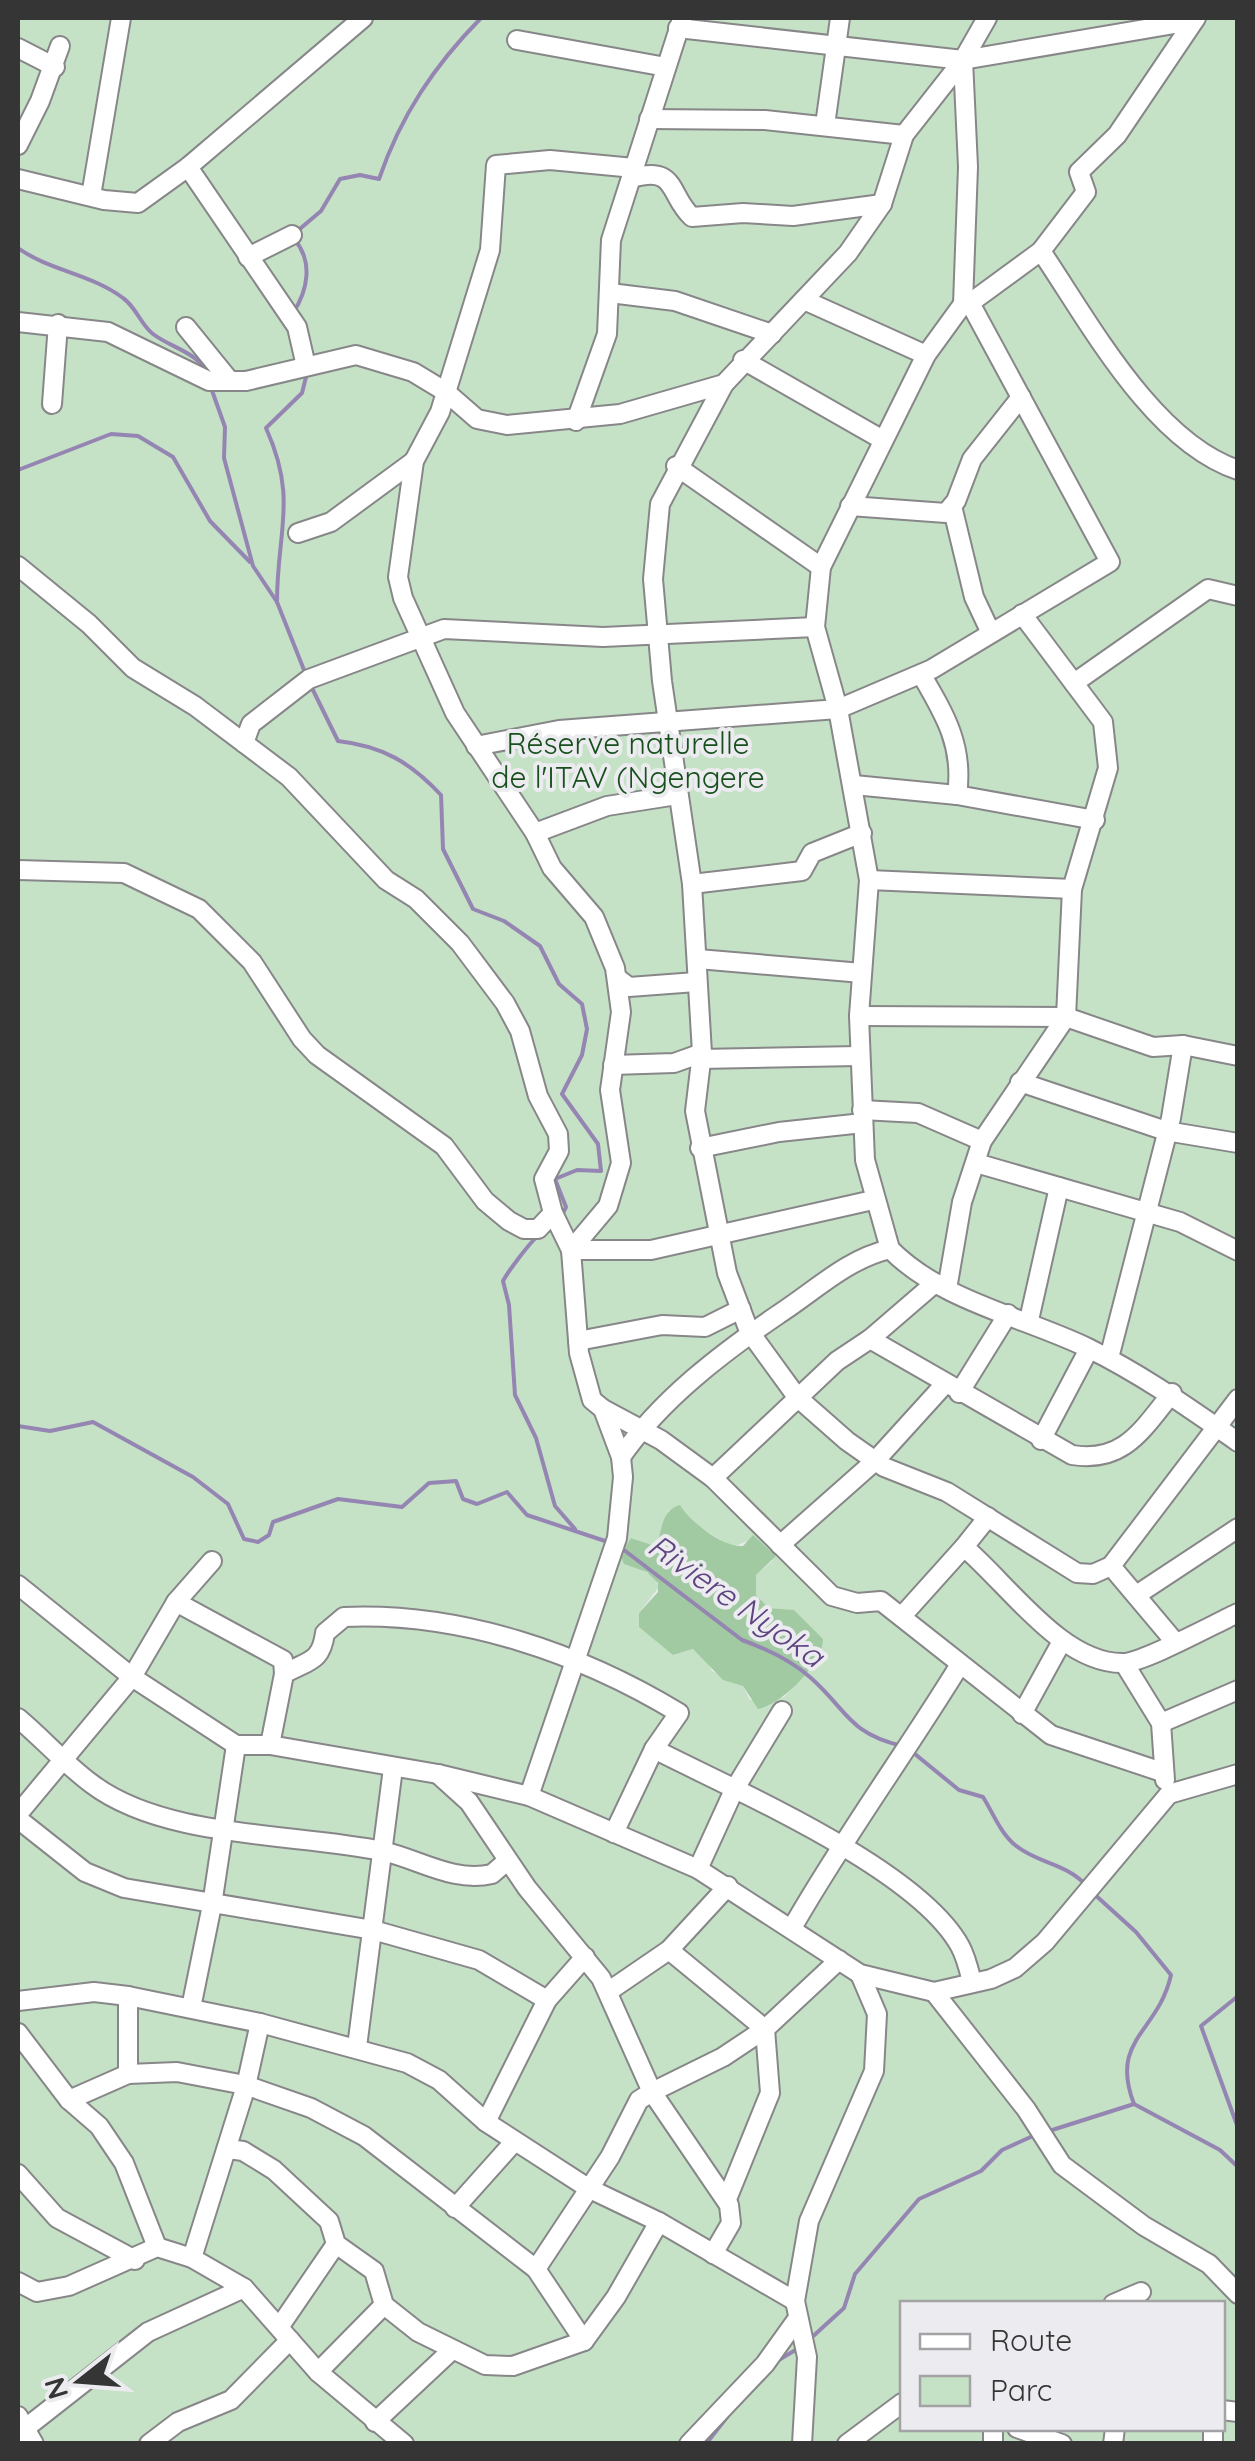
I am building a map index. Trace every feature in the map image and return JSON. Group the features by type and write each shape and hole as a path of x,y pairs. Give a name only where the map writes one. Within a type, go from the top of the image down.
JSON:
{"street":[{"path":"90,196 121,18"},
{"path":"18,178 138,203 188,167 364,18"},
{"path":"824,126 840,18"},
{"path":"987,18 964,60 904,135 882,204 848,253 724,384 676,466 660,504 655,530 658,636 692,884 701,1056 695,1111 700,1148 717,1239 749,1331 797,1397 876,1461 947,1492 1077,1573 1093,1574 1111,1566 1238,1398"},
{"path":"576,421 607,334 607,257 681,22 836,46 964,60 1193,19"},
{"path":"1193,19 1117,135 1079,172 1086,192 1041,250 966,303 926,356 821,567 814,627 838,708 869,880 859,1056 873,1200 890,1249 941,1286 1029,1320 1109,1358 1172,1393 1238,1442"},
{"path":"517,40 666,67"},
{"path":"18,145 55,66 60,46"},
{"path":"18,48 55,66"},
{"path":"476,746 558,730 838,708 921,674 1110,562 966,303 968,166 964,60"},
{"path":"649,119 824,126 904,135"},
{"path":"571,1250 598,1220 618,1183 620,1143 610,1090 621,1012 617,978 594,917 552,868 535,833 476,746 419,635 398,577 414,460 446,392 490,250 496,165 550,160 657,174 669,181 692,217 743,213 793,216 882,204"},
{"path":"188,167 284,306 296,327 306,366"},
{"path":"248,257 292,235"},
{"path":"1041,250 1121,368 1176,433 1218,463 1238,470"},
{"path":"610,293 674,301 772,334"},
{"path":"804,300 926,356"},
{"path":"18,322 108,332 192,373 222,380 246,381 356,355 372,357 446,392 477,419 508,424 576,421 620,414 724,384"},
{"path":"52,404 58,324"},
{"path":"186,327 222,380"},
{"path":"743,360 882,440"},
{"path":"850,506 946,513 972,459 1021,397"},
{"path":"298,532 330,522 414,460"},
{"path":"676,466 821,567"},
{"path":"952,506 974,597 990,630"},
{"path":"18,566 89,624 133,668 244,743 288,778 386,880 416,899 490,979 520,1031 538,1096 558,1134 559,1151 544,1179 571,1250 578,1341 592,1400 713,1478 832,1596 857,1603 882,1601 932,1636 960,1666 1022,1714 1074,1746 1162,1772"},
{"path":"1074,683 1208,589 1238,596"},
{"path":"713,1478 837,1361 941,1286 982,1140 1066,1017 1072,889 1095,820 1109,750 1103,722 1022,614"},
{"path":"244,743 252,724 287,692 352,660 419,635 470,628 658,636 814,627"},
{"path":"921,674 954,731 961,770 957,795"},
{"path":"854,785 957,795 1095,820"},
{"path":"535,833 606,806 677,795"},
{"path":"692,884 802,871 812,853 862,833"},
{"path":"18,870 124,873 199,909 252,962 302,1039 341,1076 444,1146 486,1200 524,1229 538,1229 557,1218"},
{"path":"869,880 1072,889"},
{"path":"698,958 862,973"},
{"path":"617,978 629,987 696,982"},
{"path":"860,1016 1066,1017 1154,1048 1183,1045 1238,1056"},
{"path":"1109,1358 1166,1130 1183,1045"},
{"path":"613,1065 674,1063 701,1056 859,1056"},
{"path":"1020,1082 1166,1130 1238,1143"},
{"path":"700,1148 863,1116 918,1112 982,1140"},
{"path":"976,1163 1180,1222 1238,1251"},
{"path":"1029,1320 1059,1186"},
{"path":"571,1250 651,1250 717,1239 761,1224 873,1200"},
{"path":"621,1457 640,1428 749,1331 862,1256 890,1249"},
{"path":"578,1341 662,1325 706,1327 741,1310"},
{"path":"780,1545 876,1461 951,1388 1008,1314"},
{"path":"870,1340 1072,1456 1106,1456 1131,1444 1172,1393"},
{"path":"1042,1440 1089,1349"},
{"path":"529,1796 614,1544 621,1457 603,1409"},
{"path":"902,1616 988,1517"},
{"path":"1138,1594 1238,1528"},
{"path":"964,1546 1062,1642 1083,1654 1124,1663 1238,1613"},
{"path":"212,1561 176,1602 132,1677 18,1817 93,1877 124,1888 373,1930 479,1960 547,2000"},
{"path":"1111,1566 1175,1642"},
{"path":"18,1584 132,1677 236,1745 270,1744 438,1774 529,1796 698,1869 860,1974 934,1992 1008,1973 1026,1959 1169,1794 1238,1774"},
{"path":"176,1602 283,1660 284,1674 270,1744"},
{"path":"284,1674 316,1661 325,1633 344,1617 433,1622 502,1637 619,1677 679,1714 654,1748 614,1833"},
{"path":"1022,1714 1062,1642"},
{"path":"1124,1663 1161,1723 1162,1772 1169,1794"},
{"path":"792,1928 839,1845 902,1759 960,1666"},
{"path":"1161,1723 1238,1690"},
{"path":"698,1869 734,1790 782,1711"},
{"path":"18,1718 106,1792 144,1808 220,1830 384,1851 477,1878 492,1874 508,1861"},
{"path":"191,2008 212,1905 220,1830 236,1745"},
{"path":"654,1748 839,1845 923,1903 959,1944 972,1982"},
{"path":"358,2048 393,1768"},
{"path":"438,1774 469,1802 508,1861 609,1991 652,2092 727,2198 731,2223 713,2254"},
{"path":"609,1991 669,1950 728,1886"},
{"path":"669,1950 765,2029 770,2093 727,2198"},
{"path":"486,2122 547,2000 586,1957"},
{"path":"536,2269 610,2157 639,2100 723,2057 765,2029 840,1960"},
{"path":"802,2444 807,2357 798,2318 809,2221 874,2071 877,2014 860,1974"},
{"path":"18,2002 94,1992 128,1996 260,2023 407,2064 440,2080 486,2122 588,2188 659,2222 713,2254 798,2318"},
{"path":"934,1992 1045,2143 1081,2183 1238,2290"},
{"path":"128,1996 128,2074"},
{"path":"192,2258 246,2086 260,2023"},
{"path":"18,2032 70,2100 99,2126 124,2162 157,2247"},
{"path":"70,2100 128,2074 177,2072 246,2086 312,2108 364,2136 536,2269 584,2341"},
{"path":"454,2208 514,2142"},
{"path":"228,2148 243,2151 274,2170 330,2221 336,2244 368,2263 384,2305 418,2332 486,2366 513,2366 584,2341 616,2298 659,2222"},
{"path":"18,2174 57,2218 136,2260"},
{"path":"149,2444 178,2422 231,2400 285,2332 336,2244"},
{"path":"18,2282 37,2292 70,2286 136,2260 157,2247 192,2258 244,2288 318,2372 404,2444"},
{"path":"23,2430 148,2332 244,2288"},
{"path":"318,2372 384,2305"},
{"path":"689,2444 764,2364 798,2318"},
{"path":"375,2422 452,2350"},
{"path":"847,2444 900,2404"},
{"path":"1025,2431 1062,2444"}],"green space":[{"name":"Réserve naturelle de l'ITAV (Ngengere","path":"18,18 1237,18 1237,2443 18,2443","holes":["669,1510 733,1547 750,1540 773,1560 756,1575 756,1595 769,1608 791,1610 810,1670 784,1697 750,1700 743,1686 712,1671 707,1659 693,1649 673,1655 639,1613 659,1587 654,1576 638,1568 631,1538 651,1545 659,1538"]},
{"path":"680,1505 699,1526 717,1538 743,1546 753,1535 776,1556 756,1575 756,1595 769,1608 794,1610 823,1639 808,1671 789,1692 767,1706 758,1709 743,1686 723,1680 693,1649 673,1655 639,1627 639,1613 658,1592 658,1583 647,1572 624,1564 620,1555 631,1538 652,1545 659,1538 667,1514"}],"waterway":[{"path":"295,233 321,211 340,179 360,175 379,179 421,92 481,18"},
{"path":"293,313 306,276 304,257 295,240"},
{"path":"18,248 123,298 149,330 192,356 208,376"},
{"path":"277,602 284,495 276,453 266,428 302,393 307,373"},
{"path":"210,385 225,427 224,458 253,566 277,602 306,675"},
{"path":"18,470 111,434 138,436 173,457 210,521 250,562"},
{"path":"310,684 338,741 369,747 395,758 441,795 443,849 473,909 504,921 540,946 559,984 582,1004 587,1029 582,1055 562,1094 598,1144 601,1171 577,1170 555,1179 566,1207 561,1217"},
{"path":"538,1236 503,1281 509,1305 515,1395 536,1438 555,1506 575,1529"},
{"path":"18,1426 50,1431 93,1422 193,1477 228,1504 244,1539 258,1542 269,1535 273,1522 338,1499 402,1507 429,1483 456,1481 463,1499 477,1504 507,1492 527,1515 611,1543"},
{"name":"Riviere Nyoka","path":"620,1547 742,1640 803,1672 870,1735 902,1746"},
{"name":"Riviere Nyoka","path":"910,1750 959,1790 983,1797 1015,1845 1069,1872 1087,1886"},
{"path":"1093,1893 1136,1932 1171,1975 1165,1995 1131,2050 1127,2065 1134,2104 1220,2150 1238,2167"},
{"path":"1238,1996 1201,2026 1238,2128"},
{"path":"1049,2131 1134,2104"},
{"path":"810,2339 844,2308 855,2274 919,2199 981,2171 1002,2150 1035,2135"},
{"path":"777,2361 799,2348"},
{"path":"706,2444 731,2412"}]}
